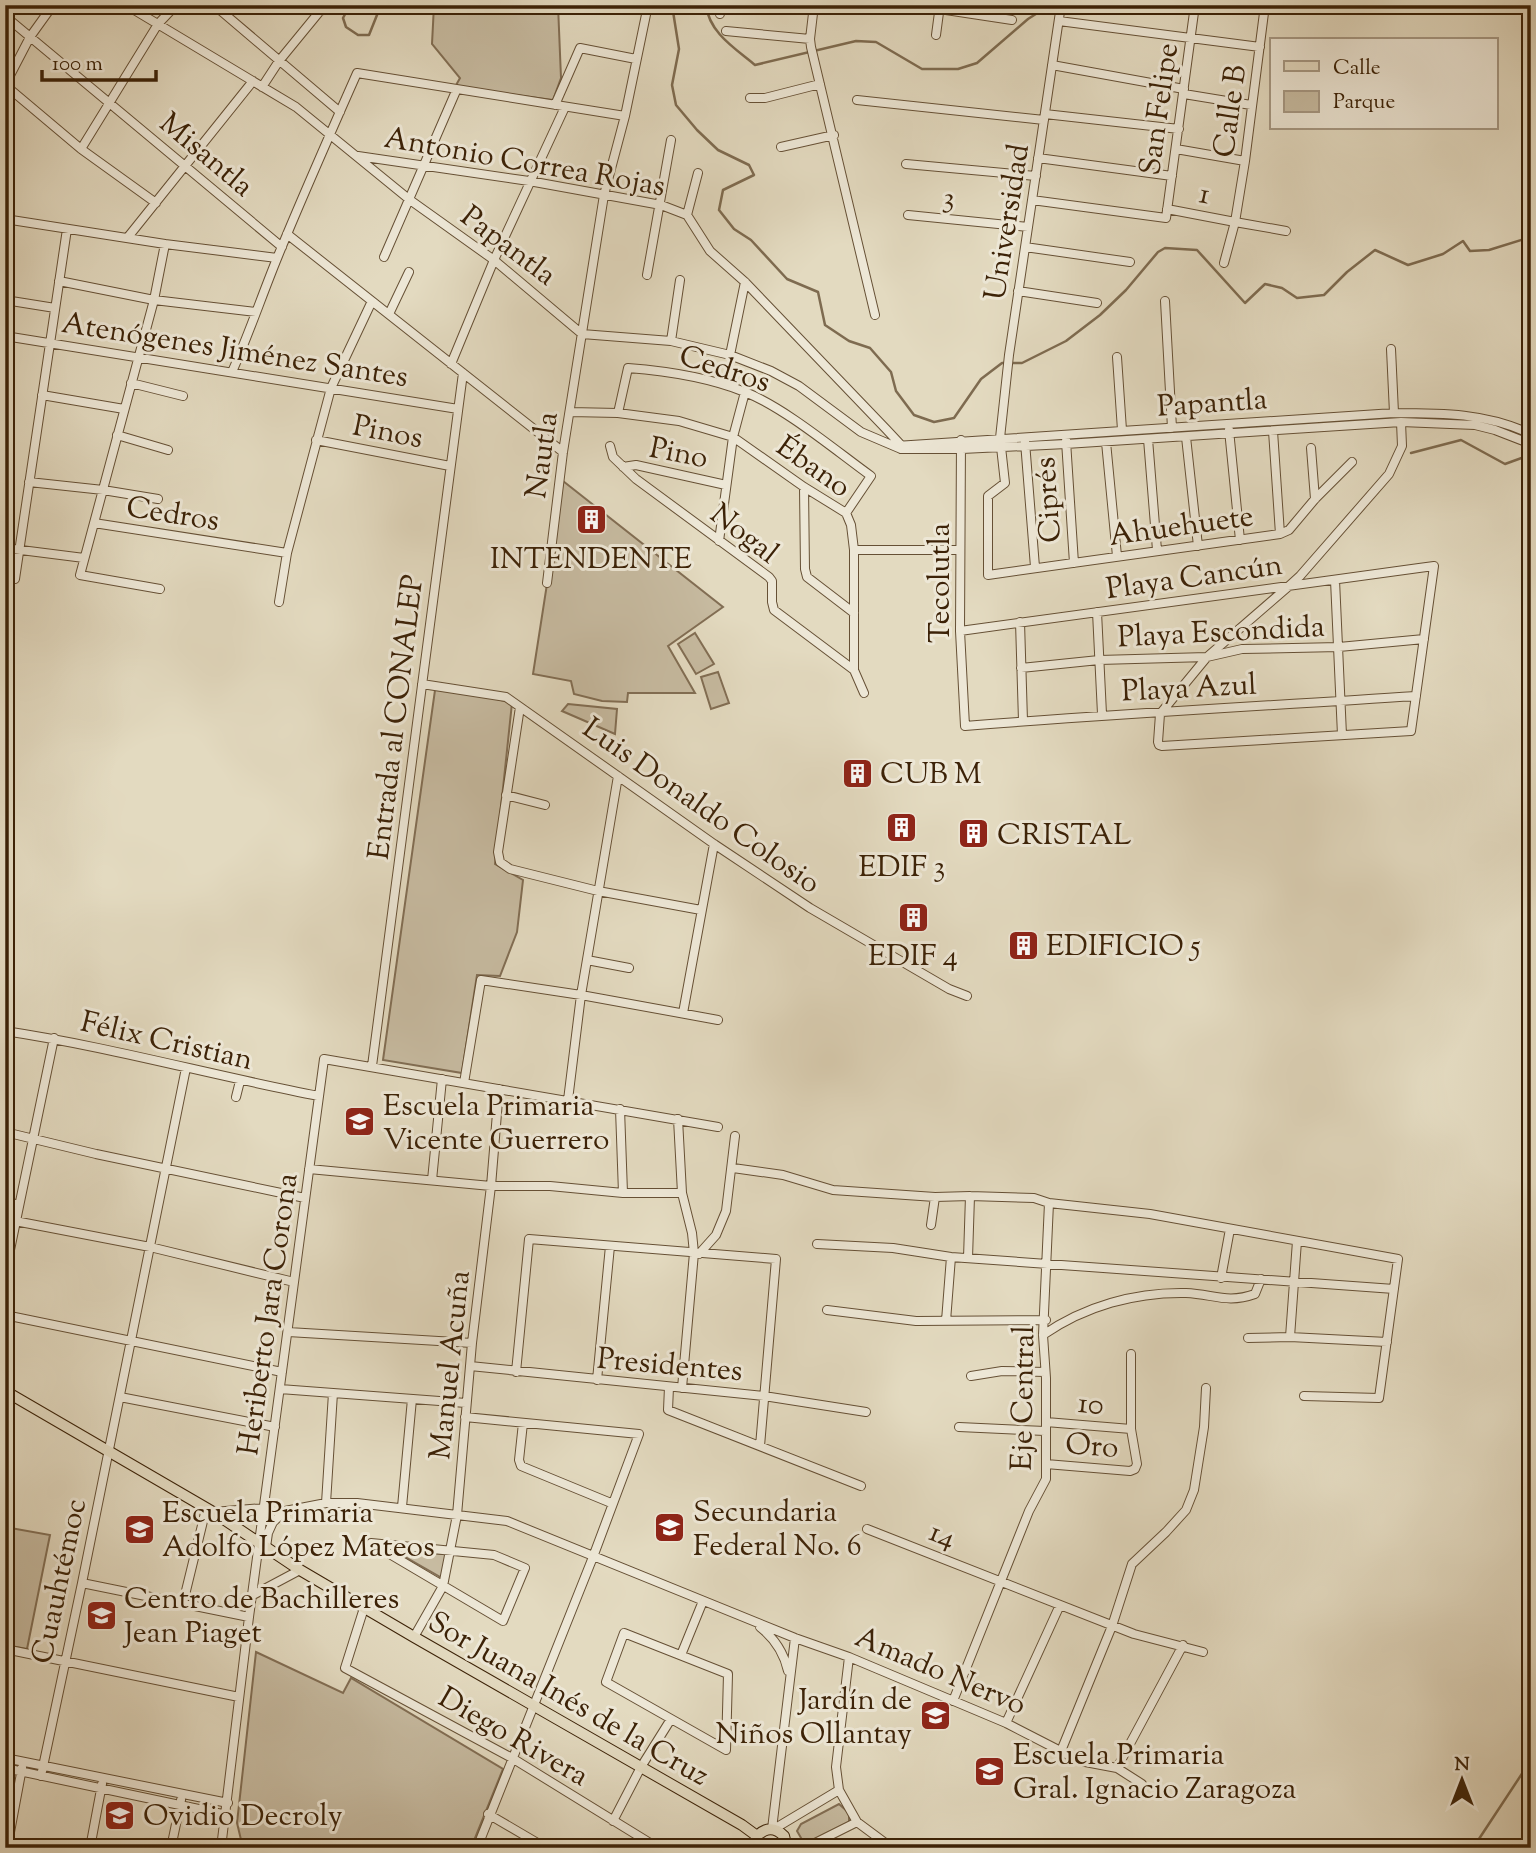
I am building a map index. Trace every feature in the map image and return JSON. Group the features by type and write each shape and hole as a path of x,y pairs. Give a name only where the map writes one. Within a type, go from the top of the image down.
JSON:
{"main road":[{"name":"Sor Juana Inés de la Cruz","path":"5,1391 210,1510 300,1570 364,1608 757,1836"},
{"path":"754,1848 757,1836 766,1829 773,1829 784,1836 787,1848"}],"street":[{"path":"53,5 30,37 5,85 81,149 156,203"},
{"name":"Papantla","path":"126,5 296,107 410,200 494,260 582,334 671,341 730,355 771,371 799,386 873,439 898,447 1025,441 1066,444 1401,422 1475,425 1531,444"},
{"path":"81,149 158,24 176,5"},
{"path":"214,5 340,112"},
{"path":"261,87 317,8 337,5"},
{"name":"Nautla","path":"547,583 562,452 604,195 625,116 648,5"},
{"path":"814,5 810,43 875,315"},
{"path":"913,5 1012,20"},
{"name":"Universidad","path":"988,575 988,496 1005,483 1000,442 1009,355 1061,5"},
{"name":"San Felipe","path":"1167,214 1195,5"},
{"name":"Calle B","path":"1224,263 1235,222 1245,161 1265,5"},
{"path":"936,35 939,7"},
{"name":"Misantla","path":"5,16 282,247"},
{"path":"1059,21 1260,47"},
{"path":"726,31 810,43"},
{"path":"555,105 580,48 636,59"},
{"path":"1052,65 1251,105"},
{"path":"232,372 251,331 287,234 357,73 625,116"},
{"path":"128,237 253,81"},
{"path":"750,98 765,98 820,84"},
{"path":"384,257 456,91"},
{"path":"857,100 1179,129"},
{"path":"451,364 529,181 565,107"},
{"path":"780,147 834,135"},
{"path":"647,275 671,140"},
{"path":"1176,149 1245,161"},
{"name":"Antonio Correa Rojas","path":"355,155 529,181 661,205 687,215 710,251 745,282 886,429 898,447"},
{"path":"1038,158 1171,176"},
{"path":"906,164 1036,176"},
{"path":"687,215 698,173"},
{"name":"1","path":"1032,200 1235,222 1286,231"},
{"name":"3","path":"908,215 1028,227"},
{"path":"5,219 277,258"},
{"path":"15,579 67,229"},
{"path":"287,234 562,452"},
{"path":"160,589 80,575 154,300 165,244"},
{"path":"1025,247 1130,262"},
{"path":"389,314 409,272"},
{"path":"671,341 680,280"},
{"path":"59,281 154,300 256,312"},
{"path":"730,355 745,282"},
{"path":"1018,291 1097,303"},
{"path":"5,300 55,308"},
{"path":"279,602 287,553 331,388 373,301"},
{"path":"1165,301 1172,428"},
{"name":"Atenógenes Jiménez Santes","path":"5,336 458,409"},
{"path":"1391,349 1394,413"},
{"path":"1117,357 1122,430"},
{"name":"Cedros","path":"618,414 628,368 670,372 745,391 772,405 871,476 846,513"},
{"name":"Entrada al CONALEP","path":"372,1066 463,373"},
{"path":"131,383 183,396"},
{"path":"719,541 733,437 745,391"},
{"path":"42,395 124,409"},
{"name":"Ébano","path":"569,412 679,421 733,437 846,513 851,526 854,551 854,670"},
{"name":"Papantla","path":"1025,441 1065,434 1394,413 1475,415 1531,434"},
{"path":"1401,422 1402,446 1389,474 1289,586 1207,657 1160,714 1159,745 1411,732 1424,639"},
{"path":"1501,432 1504,423"},
{"path":"1229,424 1240,540"},
{"path":"873,439 883,435 886,429"},
{"path":"1273,431 1280,534"},
{"name":"Ciprés","path":"1065,434 1074,563"},
{"path":"117,435 168,450"},
{"path":"1186,437 1198,546"},
{"path":"1148,439 1157,550"},
{"name":"Pinos","path":"316,440 450,466"},
{"path":"1025,441 1035,568"},
{"path":"1106,442 1117,556"},
{"name":"Tecolutla","path":"961,445 961,631 965,726"},
{"name":"Nogal","path":"610,446 613,457 623,467 772,581 774,610 854,670 864,693"},
{"path":"1311,448 1315,499"},
{"name":"Ahuehuete","path":"988,575 1280,534 1289,530 1352,462"},
{"name":"Pino","path":"623,467 636,465 726,485"},
{"name":"Cedros","path":"29,482 158,499"},
{"path":"804,486 807,577 854,613"},
{"name":"Cedros","path":"94,523 287,553"},
{"path":"5,548 84,558"},
{"path":"854,551 961,550"},
{"name":"Playa Cancún","path":"961,631 1434,566 1424,639"},
{"path":"1335,580 1342,735"},
{"path":"1097,612 1102,714"},
{"path":"1020,622 1023,721"},
{"name":"Playa Escondida","path":"1021,668 1099,660 1207,657 1242,649 1339,647 1424,639"},
{"name":"Luis Donaldo Colosio","path":"422,684 506,697 713,844 810,908 949,989 967,996"},
{"name":"Playa Azul","path":"965,726 1102,714 1160,714 1416,696"},
{"path":"520,707 498,852 500,862 510,869 598,891 701,910"},
{"path":"568,1100 581,995 618,776"},
{"path":"506,795 545,805"},
{"path":"683,1013 713,844"},
{"path":"587,960 629,968"},
{"path":"464,1083 481,980 718,1020"},
{"name":"Félix Cristian","path":"5,1031 54,1038 240,1081 319,1096"},
{"path":"5,1275 54,1038"},
{"name":"Heriberto Jara Corona","path":"221,1848 249,1617 263,1545 264,1508 324,1059 372,1066"},
{"path":"372,1066 718,1127"},
{"name":"Cuauhtémoc","path":"41,1776 186,1069"},
{"path":"432,1180 442,1079"},
{"path":"236,1097 240,1081"},
{"name":"Manuel Acuña","path":"414,1637 443,1586 457,1515 499,1089"},
{"path":"620,1109 623,1193"},
{"path":"678,1119 682,1193 696,1253 682,1388"},
{"path":"5,1132 305,1199"},
{"path":"696,1253 716,1236 726,1211 735,1136"},
{"path":"733,1168 783,1175 833,1191 935,1197 1034,1198 1049,1203 1150,1214 1398,1259 1379,1398 1304,1396"},
{"path":"309,1169 491,1186 550,1186 623,1193 682,1193"},
{"path":"968,1258 970,1196"},
{"path":"932,1225 935,1197"},
{"path":"5,1201 19,1205"},
{"name":"Eje Central","path":"953,1701 1029,1511 1046,1479 1044,1335 1049,1203"},
{"path":"15,1221 150,1247 294,1282"},
{"path":"1221,1278 1230,1228"},
{"path":"516,1372 529,1239 776,1259 760,1446"},
{"path":"1290,1337 1297,1241"},
{"path":"817,1244 893,1248 951,1257 1394,1289"},
{"path":"597,1380 610,1246"},
{"path":"947,1321 951,1257"},
{"path":"1044,1335 1058,1325 1122,1298 1188,1293 1225,1300 1241,1299 1255,1294 1261,1279"},
{"path":"827,1310 916,1321 1046,1320"},
{"path":"5,1315 282,1372"},
{"path":"288,1332 472,1343"},
{"path":"1248,1338 1290,1337 1388,1342"},
{"path":"1131,1354 1131,1429"},
{"name":"Presidentes","path":"470,1366 764,1396 866,1412"},
{"path":"971,1376 1002,1371 1045,1372"},
{"path":"669,1387 668,1410 861,1486"},
{"path":"1061,1751 1112,1626 1132,1564 1186,1510 1194,1490 1205,1427 1206,1388"},
{"path":"280,1390 466,1403"},
{"path":"326,1503 333,1394"},
{"path":"120,1397 275,1427"},
{"path":"402,1507 412,1399"},
{"path":"465,1417 639,1434 593,1557 488,1814 477,1848"},
{"path":"523,1423 519,1460 521,1466 611,1503"},
{"name":"10","path":"959,1427 1131,1429"},
{"name":"Oro","path":"1046,1464 1130,1471 1135,1469 1137,1464 1131,1429"},
{"name":"Amado Nervo","path":"263,1545 274,1522 285,1511 326,1503 402,1507 507,1521 794,1638 849,1657 1006,1723 1080,1760 1117,1768 1142,1784"},
{"path":"183,1603 210,1510 264,1508"},
{"name":"14","path":"867,1529 1112,1626 1203,1652"},
{"path":"371,1544 451,1551 494,1555 525,1568 503,1621 371,1544"},
{"path":"253,1595 300,1570"},
{"path":"82,1583 249,1617"},
{"path":"681,1655 703,1601"},
{"path":"1006,1723 1060,1605"},
{"name":"Diego Rivera","path":"364,1608 345,1668 513,1758 658,1848"},
{"path":"752,1621 772,1636 786,1662 790,1677"},
{"path":"624,1633 728,1674 726,1751 671,1718 606,1682 624,1633"},
{"path":"773,1829 794,1638"},
{"path":"1117,1768 1183,1645"},
{"path":"5,1649 239,1697"},
{"path":"849,1657 836,1767 839,1790 857,1822 892,1848"},
{"path":"962,1682 987,1691"},
{"path":"613,1821 671,1718"},
{"path":"5,1758 228,1803"},
{"path":"6,1848 23,1761"},
{"path":"5,1768 227,1815"},
{"path":"90,1848 104,1778"},
{"path":"773,1829 839,1790"},
{"path":"171,1848 182,1794"},
{"path":"488,1814 546,1848"},
{"path":"805,1848 857,1822"}],"green space":[{"path":"434,5 558,5 561,78 553,100 455,87 460,78 432,44"},
{"path":"563,481 723,607 668,646 695,693 628,693 627,702 602,701 574,694 571,681 533,674"},
{"path":"695,633 714,664 696,674 678,644"},
{"path":"718,672 729,703 711,709 701,677"},
{"path":"436,683 512,703 495,864 523,880 517,932 500,976 477,975 462,1073 383,1060"},
{"path":"568,704 617,709 615,734 562,711"},
{"path":"5,1527 50,1535 27,1649 5,1645"},
{"path":"393,1550 446,1554 442,1578"},
{"path":"256,1652 343,1693 351,1678 503,1769 471,1848 243,1848 237,1823"},
{"path":"839,1804 849,1813 849,1823 810,1843 804,1843 797,1831 801,1824"}],"waterway":[{"path":"350,5 343,18 346,27 358,35 369,35 381,5"},
{"path":"672,5 679,49 672,85 676,105 718,150 749,165 754,175 723,190 719,210 734,229 751,240 787,279 818,292 825,325 849,341 870,348 891,372 896,391 914,415 934,422 954,418 981,379 1002,363 1022,363 1066,341 1100,315 1126,290 1158,252 1165,248 1197,250 1245,303 1265,284 1282,288 1297,298 1324,295 1375,250 1408,265 1443,254 1463,241 1470,251 1489,250 1531,237"},
{"path":"706,5 708,15 718,32 755,65 856,41 876,42 922,69 958,69 977,63 1028,19 1050,5"},
{"path":"1411,453 1461,440 1505,464 1527,456 1531,458"},
{"path":"1531,1278 1528,1282 1523,1410 1531,1424"},
{"path":"1473,1848 1531,1760"}],"place":[{"name":"INTENDENTE","path":"591,520"},
{"name":"CUB M","path":"857,773"},
{"name":"EDIF 3","path":"902,828"},
{"name":"CRISTAL","path":"974,834"},
{"name":"EDIF 4","path":"913,917"},
{"name":"EDIFICIO 5","path":"1023,945"},
{"name":"Escuela Primaria Vicente Guerrero","path":"360,1122"},
{"name":"Secundaria Federal No. 6","path":"670,1528"},
{"name":"Escuela Primaria Adolfo López Mateos","path":"139,1529"},
{"name":"Centro de Bachilleres Jean Piaget","path":"101,1615"},
{"name":"Jardín de Niños Ollantay","path":"935,1716"},
{"name":"Escuela Primaria Gral. Ignacio Zaragoza","path":"990,1771"},
{"name":"Ovidio Decroly","path":"120,1815"}]}
